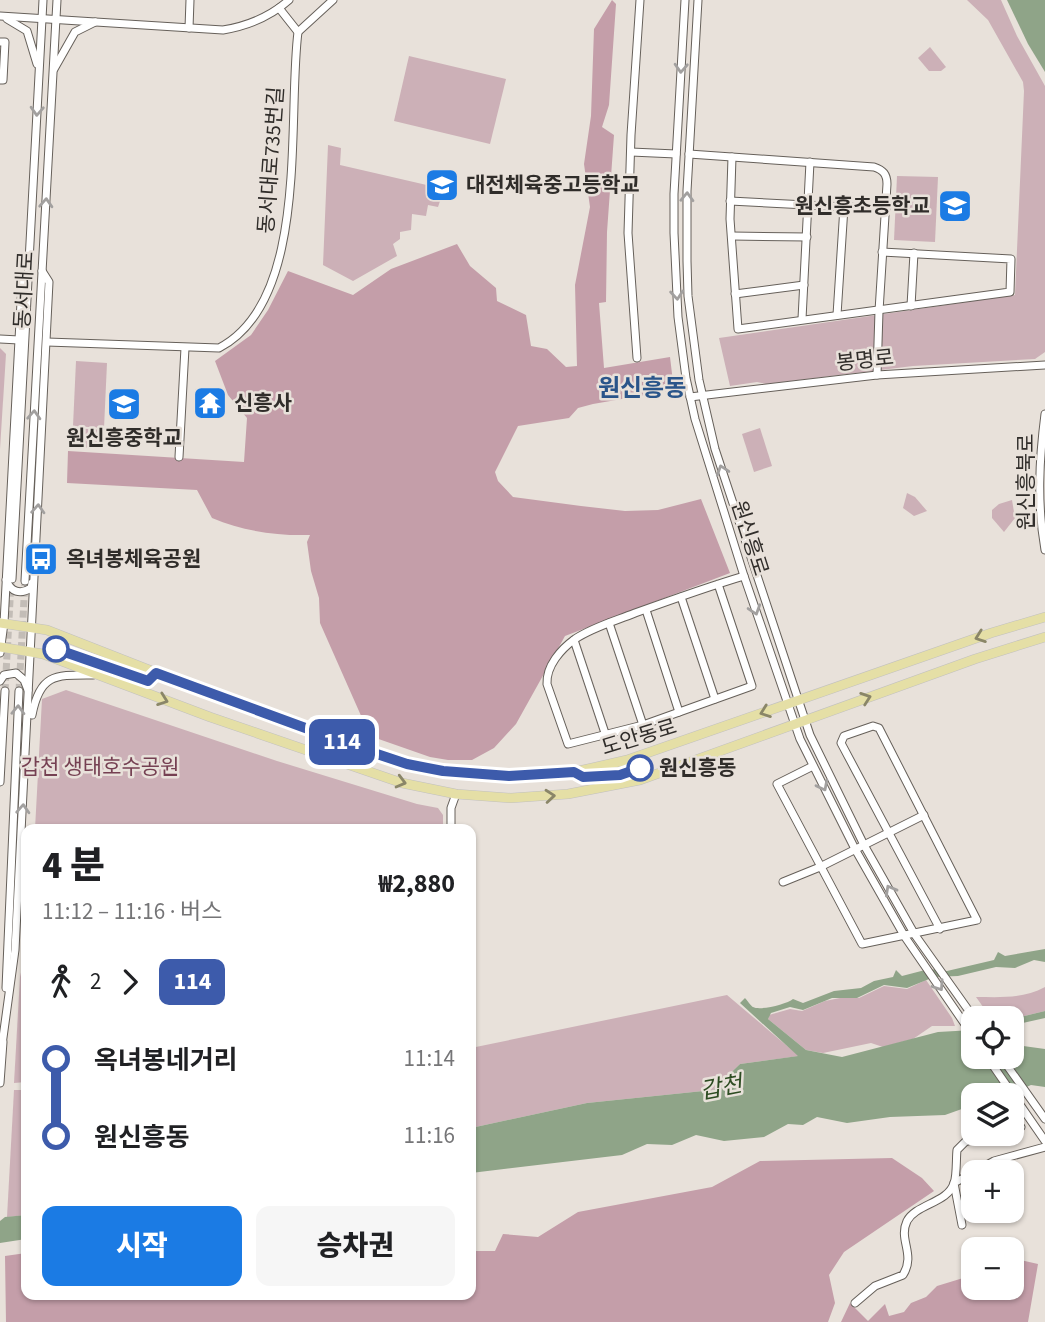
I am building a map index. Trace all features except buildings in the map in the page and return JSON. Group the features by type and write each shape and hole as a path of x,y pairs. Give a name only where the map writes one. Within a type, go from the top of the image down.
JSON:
{"main road":[{"name":"도안동로","path":"2,623 32,626 407,764 469,775 544,775 611,765 676,745 991,633 1045,617"},
{"name":"도안동로","path":"0,647 30,651 402,783 482,797 568,794 629,783 975,659 1045,638"}],"street":[{"name":"동서대로","path":"9,576 43,0"},
{"name":"동서대로","path":"25,581 57,0"},
{"path":"189,28 190,0"},
{"path":"0,17 223,30 246,26 289,0"},
{"path":"279,8 298,32 333,0"},
{"path":"637,358 628,233 640,0"},
{"name":"원신흥로","path":"685,0 676,154 676,291 690,397 710,472 794,725 855,849 905,937 961,1019"},
{"name":"원신흥로","path":"698,0 686,227 688,296 702,396 715,449 804,721 864,845 915,935 965,1006"},
{"path":"0,17 27,31 39,69"},
{"path":"53,69 75,32 96,21"},
{"name":"동서대로735번길","path":"47,342 219,348 234,340 261,305 280,260 288,208 298,32"},
{"path":"0,42 5,42 3,80 0,80"},
{"path":"631,152 676,154"},
{"path":"689,154 879,168 887,177 877,375"},
{"path":"732,157 730,201 738,329 1010,292 1010,259 882,252"},
{"path":"802,319 810,162"},
{"path":"730,201 886,209"},
{"path":"837,315 844,207"},
{"path":"732,236 807,237"},
{"path":"911,306 914,253"},
{"path":"28,269 22,283 10,589 24,592 31,588 35,573"},
{"path":"0,1083 27,736 49,282 42,271"},
{"path":"735,294 804,285"},
{"path":"0,339 19,340"},
{"path":"179,457 185,348"},
{"name":"봉명로","path":"690,397 877,375 1045,365"},
{"name":"원신흥북로","path":"1045,414 1039,462 1039,517 1045,550"},
{"path":"0,653 9,576"},
{"path":"718,584 752,686 606,736 568,744 547,674 563,649 574,640 609,623 718,584 744,576"},
{"path":"0,595 6,586"},
{"path":"681,597 715,699"},
{"path":"646,610 679,712"},
{"path":"609,623 643,724"},
{"path":"574,640 606,736"},
{"path":"0,681 4,675 16,673 24,680 29,694"},
{"path":"27,736 34,703 41,686 57,676 96,675"},
{"path":"0,782 5,691"},
{"path":"9,975 19,691"},
{"path":"813,766 777,785 862,944 915,935 940,929 977,920 879,728 873,726 844,736 841,743 940,929"},
{"path":"451,824 456,794"},
{"path":"783,881 820,867 924,815"},
{"path":"995,1069 1045,1141"},
{"path":"1010,1069 1045,1119"},
{"path":"961,1146 957,1150 954,1183 962,1225"},
{"path":"998,1160 1045,1147"},
{"path":"855,1303 875,1286 903,1275 909,1260 904,1232 910,1216 944,1196 954,1183 961,1180"}],"green space":[{"path":"967,0 1001,0 1017,36 1045,86 1045,352 1035,359 913,366 730,386 719,338 1015,295 1023,82 988,20"},
{"path":"930,47 946,67 941,71 929,71 918,58"},
{"path":"409,56 506,79 490,144 394,121"},
{"path":"328,145 341,148 340,165 444,189 438,207 428,205 426,216 412,214 411,230 400,232 400,239 393,244 397,256 353,281 323,265"},
{"path":"897,176 938,177 935,242 894,240"},
{"path":"0,348 6,354 0,449"},
{"path":"76,361 107,363 104,428 73,426"},
{"path":"72,428 104,430 103,448 71,447"},
{"path":"760,428 772,466 754,472 742,434"},
{"path":"907,493 915,497 927,511 914,516 903,508"},
{"path":"1012,500 1015,518 1004,532 992,518 992,510 999,504"},
{"name":"갑천 생태호수공원","path":"66,690 277,761 438,808 443,815 443,824 35,824 42,699"},
{"path":"21,972 21,1082 14,1083"},
{"path":"926,980 955,1026 932,1026 913,1039 883,1047 871,1043 823,1053 806,1050 768,1019 769,1015 790,1009 802,1011 825,1001 859,998 884,986 907,989"},
{"path":"1045,987 1045,1011 1024,1016 1024,1006 982,1006 976,997 1003,997"},
{"path":"727,995 799,1056 740,1064 713,1090 587,1103 476,1127 476,1047"},
{"path":"14,1090 21,1090 21,1216 7,1217"}],"shaded area":[{"path":"612,0 616,4 609,105 602,127 614,135 607,232 606,302 599,303 604,368 670,357 674,390 593,404 578,408 569,418 518,426 495,472 498,481 513,497 581,506 625,511 658,510 701,499 730,573 565,636 516,724 494,748 472,760 430,757 370,736 320,623 319,598 311,571 307,542 310,535 260,532 212,518 197,490 67,483 68,451 244,462 247,418 228,395 215,361 251,335 268,310 288,271 353,295 391,269 457,244 470,266 496,288 497,301 526,315 531,346 547,349 566,367 577,366 575,285 590,207 584,164 591,116 594,29"},
{"path":"892,1158 922,1178 934,1191 844,1252 829,1275 835,1303 828,1322 6,1322 5,1256 21,1254 21,1300 476,1300 476,1251 495,1251 503,1234 538,1237 578,1212 712,1187 760,1161"},
{"path":"1024,1261 1038,1264 1028,1322 841,1322 850,1303 868,1321 885,1304 889,1316 904,1312 911,1303 926,1297 937,1286 961,1279 961,1300 1024,1300"}],"water":[{"path":"1007,0 1045,0 1045,72 1028,44"},
{"name":"갑천","path":"1045,949 1045,962 1034,960 1015,968 996,967 958,976 934,977 907,988 884,985 857,998 832,998 803,1010 790,1007 771,1013 768,1019 806,1050 842,1057 938,1032 961,1031 961,1069 1024,1069 1024,1046 1045,1049 1045,1087 1031,1085 1024,1088 1024,1083 961,1083 961,1109 945,1115 890,1117 847,1123 817,1117 803,1125 788,1124 764,1137 724,1141 696,1135 672,1145 647,1144 622,1155 476,1172 476,1127 587,1103 713,1090 740,1064 798,1056 740,1003 745,998 756,1008 793,999 803,1003 834,991 861,988 874,981 893,977 896,970 902,976 929,969 947,971 994,960 998,952 1005,956"},
{"path":"1045,1011 1045,1018 1024,1023 1024,1016"},
{"path":"21,1215 21,1240 0,1243 0,1221 5,1217"}],"tunnel":[{"path":"19,691 25,581"},
{"path":"5,691 11,583"}],"bus line":[{"name":"114","path":"56,649 148,681 156,673 407,764 469,775 509,776 574,772 583,777 620,775 640,768"}],"place":[{"name":"대전체육중고등학교","path":"442,185"},
{"name":"원신흥초등학교","path":"955,206"},
{"name":"신흥사","path":"210,403"},
{"name":"원신흥중학교","path":"124,404"},
{"name":"옥녀봉체육공원","path":"41,559"},
{"name":"원신흥동","path":"640,768"}],"district":[{"name":"원신흥동","path":"642,388"}]}
